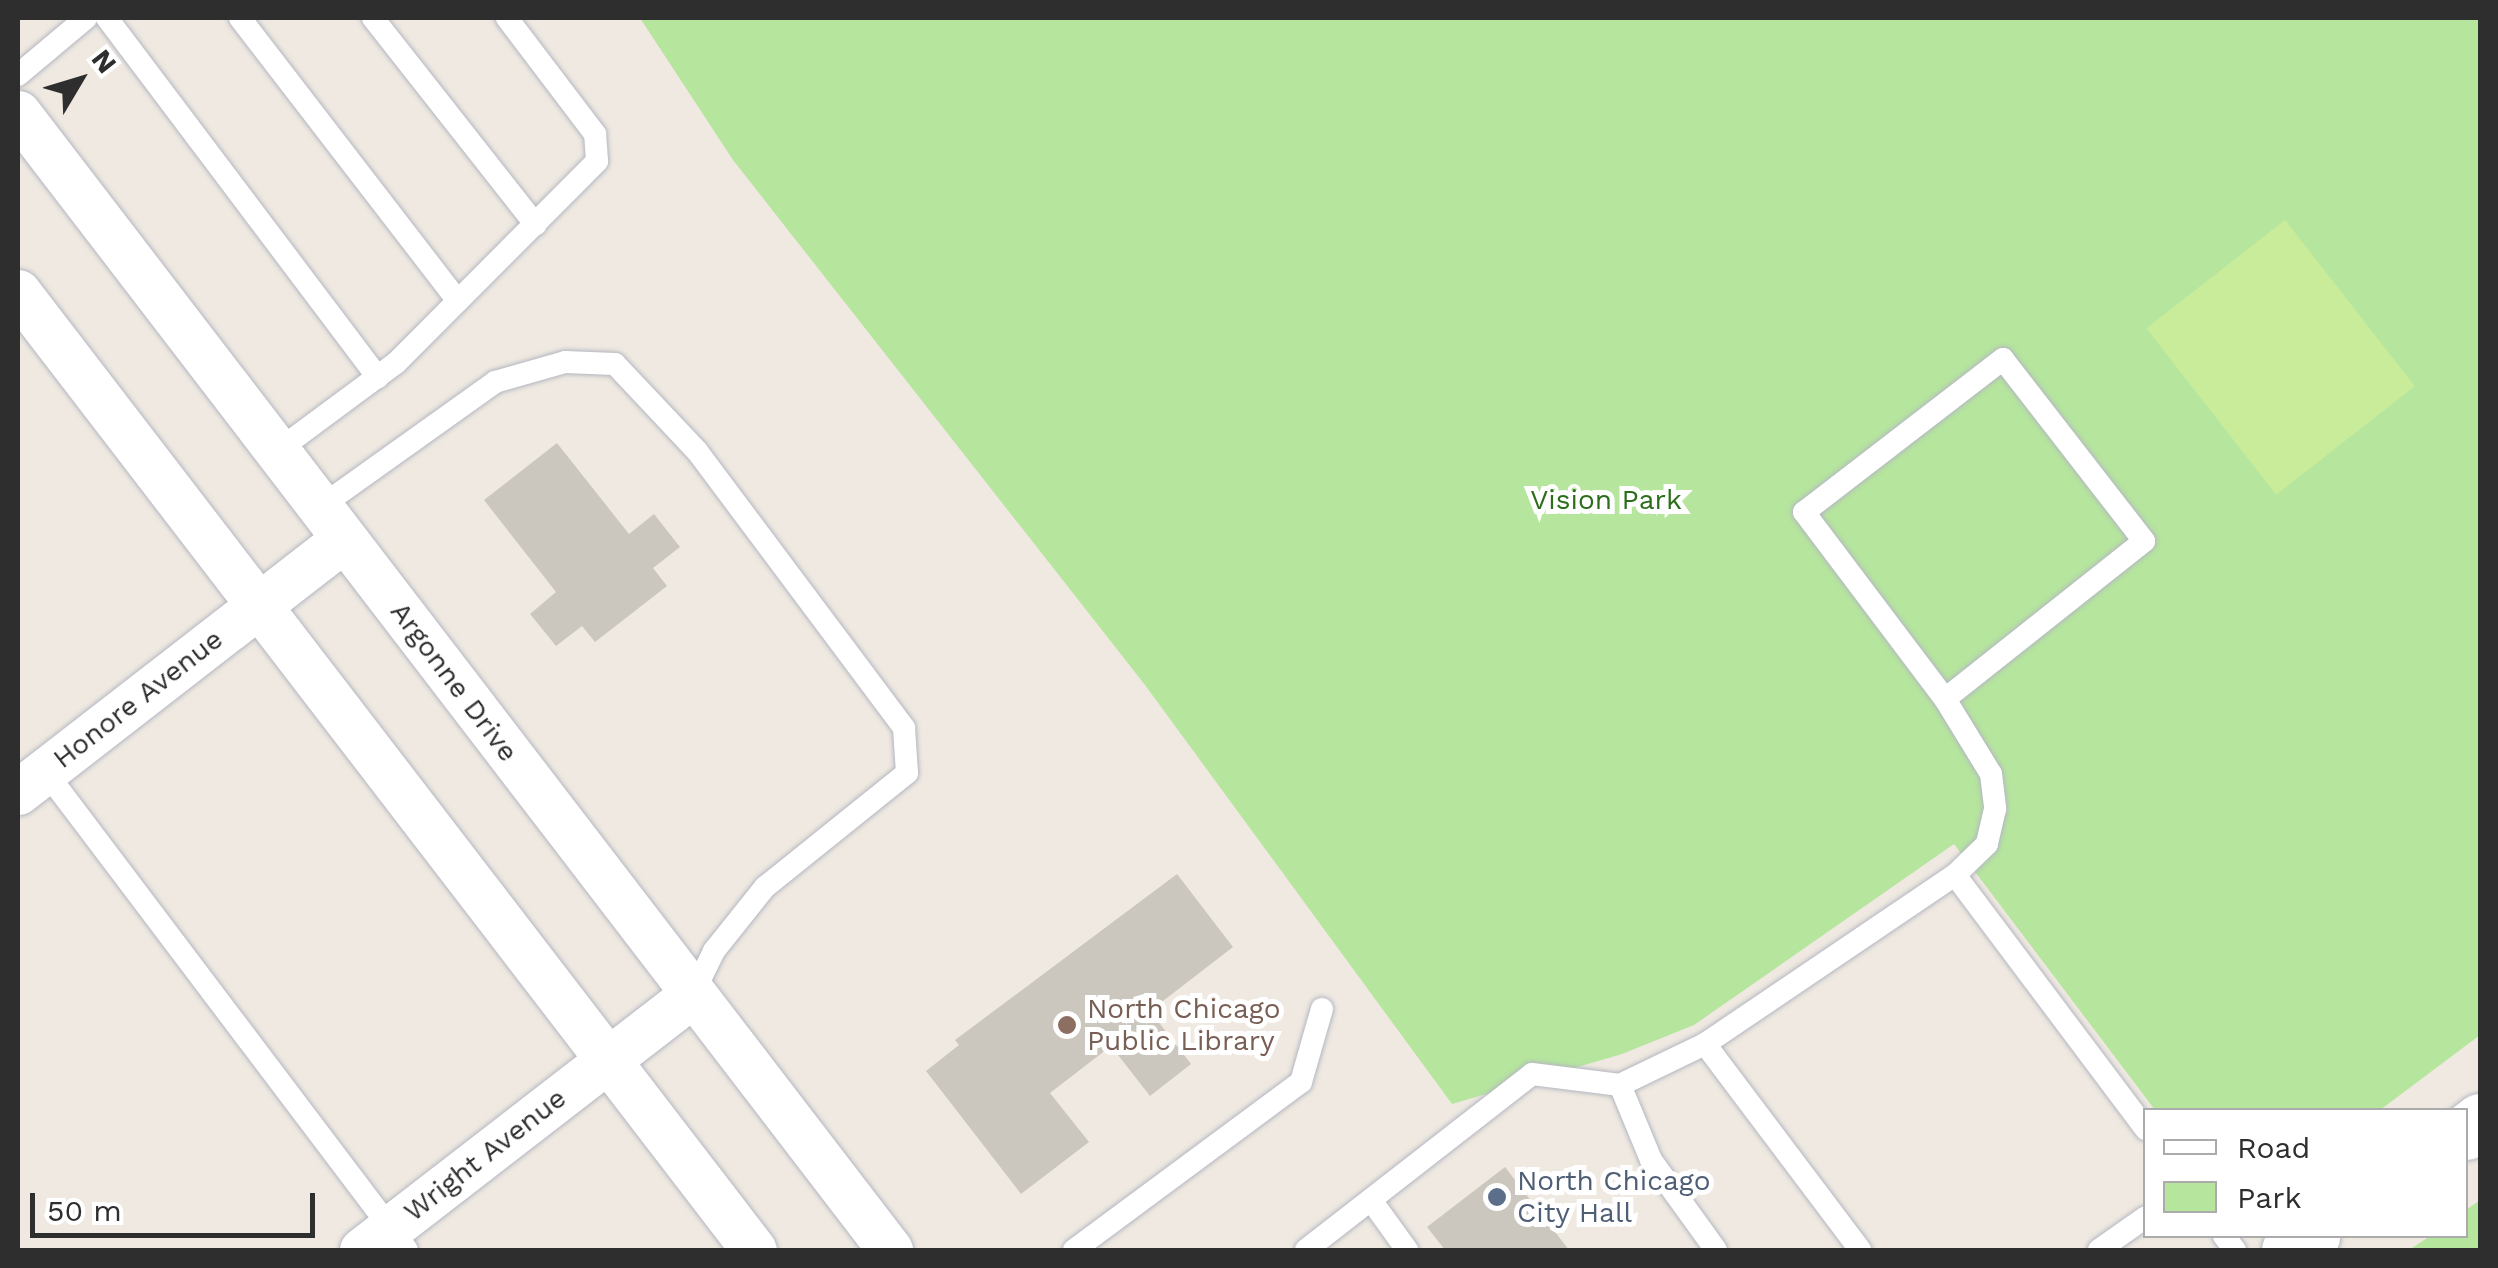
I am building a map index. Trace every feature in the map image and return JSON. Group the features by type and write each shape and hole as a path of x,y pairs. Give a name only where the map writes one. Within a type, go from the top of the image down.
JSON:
{"street":[{"name":"Argonne Drive","path":"18,113 890,1250"},
{"path":"18,292 754,1250"},
{"name":"Honore Avenue","path":"31,782 258,606 332,523"},
{"name":"Wright Avenue","path":"386,1243 693,994"}],"lane":[{"path":"18,75 86,18"},
{"path":"107,18 378,376"},
{"path":"240,18 458,301"},
{"path":"374,18 536,225"},
{"path":"277,452 378,376 597,161 595,134 507,18"},
{"path":"1306,1250 1532,1074 1620,1086 1705,1044 1955,875 1988,844 1994,809 1990,774 1945,699 1804,512 2003,358 2144,541 1945,699"},
{"path":"332,523 496,382 564,362 615,364 697,451 904,728 907,773 765,887 714,951 693,994"},
{"path":"31,782 386,1243"},
{"path":"1955,875 2143,1125"},
{"path":"1074,1250 1300,1082 1322,1009"},
{"path":"1705,1044 1860,1250"},
{"path":"1620,1086 1651,1160 1716,1250"},
{"path":"1370,1200 1408,1250"},
{"path":"2099,1250 2143,1219"}],"green space":[{"name":"Vision Park","path":"640,18 2480,18 2480,1035 2383,1108 2153,1108 1954,844 1694,1025 1622,1054 1452,1104 1145,685 733,160"},
{"path":"2285,220 2415,386 2276,495 2146,328"},
{"path":"2480,1200 2480,1250 2409,1250 2427,1238 2468,1238 2468,1209"}],"building":[{"path":"557,443 629,534 654,514 680,547 653,568 667,586 595,642 582,626 556,646 530,614 556,592 484,500"},
{"name":"North Chicago Public Library","path":"1177,874 1233,947 1150,1011 1191,1064 1150,1096 1111,1046 1050,1093 1089,1142 1021,1194 926,1071 959,1045 955,1040"},
{"name":"North Chicago City Hall","path":"1505,1167 1569,1250 1445,1250 1427,1227"}],"place":[{"name":"North Chicago Public Library","path":"1067,1025"},
{"name":"North Chicago City Hall","path":"1497,1197"}]}
